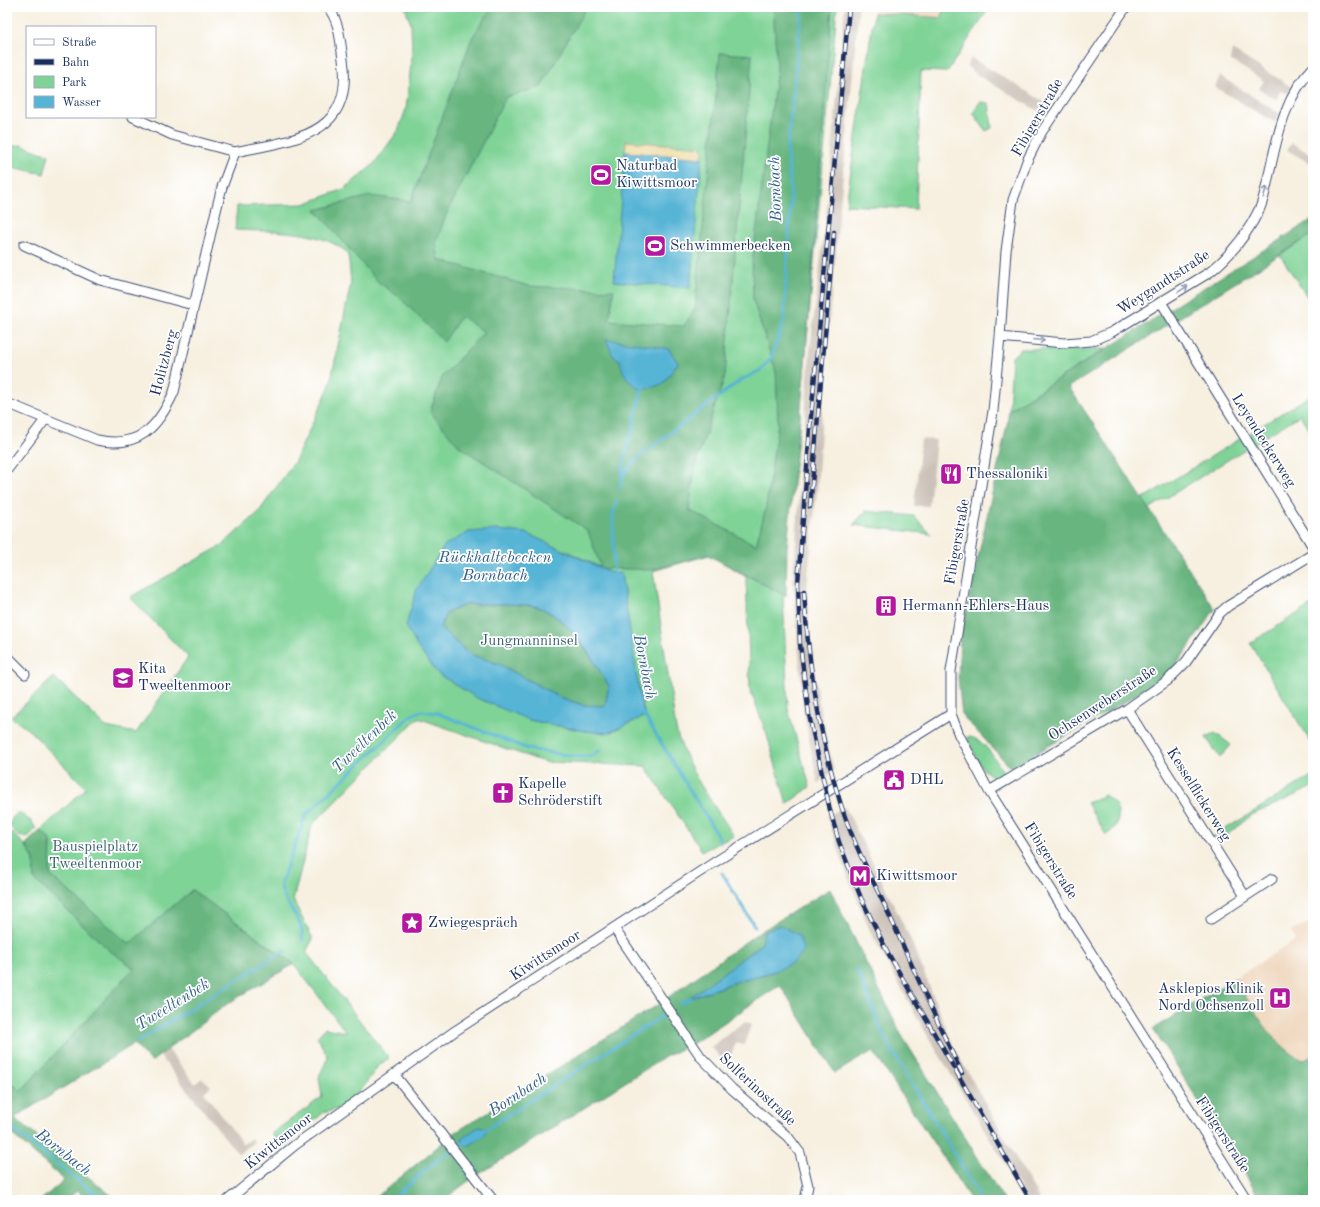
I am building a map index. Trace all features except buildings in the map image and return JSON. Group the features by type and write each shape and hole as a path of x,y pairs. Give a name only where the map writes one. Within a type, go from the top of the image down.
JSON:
{"street":[{"path":"135,118 172,135 235,152 293,140 308,135 330,118 337,108 344,90 345,72 336,18 328,7"},
{"name":"Fibigerstraße","path":"1126,7 1044,127 1027,161 1017,186 1010,214 993,411 951,671 951,714 958,735 989,791 1247,1200"},
{"name":"Weygandtstraße","path":"1000,337 1064,342 1091,341 1112,332 1219,265 1245,236 1260,207 1281,120 1293,94 1313,68"},
{"name":"Holitzberg","path":"7,404 45,420 108,443 128,441 138,438 152,429 165,412 174,392 193,305 222,187 235,152"},
{"path":"24,245 100,280 193,305"},
{"name":"Leyendeckerweg","path":"1161,302 1313,547"},
{"path":"7,470 45,420"},
{"name":"Ochsenweberstraße","path":"989,791 1127,709 1167,681 1186,662 1220,613 1228,606 1313,554"},
{"path":"7,656 25,674"},
{"name":"Kesselflickerweg","path":"1127,709 1245,896"},
{"name":"Kiwittsmoor","path":"228,1200 295,1145 394,1074 726,855 951,714"},
{"path":"1211,919 1272,879"},
{"name":"Solferinostraße","path":"614,928 701,1057 732,1089 788,1137 800,1153 808,1186 805,1200"},
{"path":"394,1074 493,1200"}],"shaded area":[{"path":"845,7 859,7 826,354 817,491 807,587 810,642 822,721 834,770 818,783 804,715 793,582 810,349 827,208"},
{"path":"875,7 943,7 942,18 874,13"},
{"path":"1232,50 1293,88 1290,94 1280,91 1276,100 1259,89 1264,81 1230,60"},
{"path":"971,58 1052,107 1048,113 1040,108 1038,111 974,73 967,66"},
{"path":"1220,76 1279,113 1276,121 1265,117 1215,87"},
{"path":"1292,143 1313,156 1313,165 1287,150"},
{"path":"921,439 936,440 929,506 914,506"},
{"path":"845,807 910,938 954,1048 1040,1200 1027,1200 920,1023 870,931 847,875 827,816"},
{"name":"Asklepios Klinik Nord Ochsenzoll","path":"1313,921 1313,1055 1302,1061 1287,1052 1278,1044 1258,1018 1235,978 1296,940 1291,931"},
{"path":"745,1021 751,1025 744,1045 736,1043 727,1064 711,1047"},
{"path":"168,1049 195,1084 202,1078 211,1086 204,1092 243,1144 251,1138 254,1142 239,1154 160,1056"}],"green space":[{"name":"Bauspielplatz Tweeltenmoor","path":"405,7 837,7 799,429 782,570 788,709 810,787 787,804 767,735 750,689 746,576 709,555 653,571 676,729 680,743 700,784 734,836 702,851 645,766 544,762 418,718 312,825 293,900 313,939 306,952 389,1058 378,1066 364,1086 341,1108 323,1113 284,1147 271,1134 322,1097 319,1077 328,1057 317,1037 325,1028 346,1032 294,964 192,890 129,945 50,875 51,841 41,830 86,788 31,732 11,717 54,677 106,727 136,733 188,657 130,597 221,546 258,513 295,461 330,385 351,282 348,253 336,245 309,235 235,230 237,206 304,204 344,189 373,165 398,131 406,109 412,54 411,25","holes":["565,550 614,574 645,716 608,733 585,731 529,720 416,591"]},
{"path":"492,7 583,7 584,11 541,87 506,97 447,213 436,242 439,260 529,286 614,290 609,320 684,326 695,309 720,53 752,55 725,376 695,466 689,510 756,545 766,507 778,422 776,372 753,300 752,263 777,68 773,7 832,7 804,375 787,546 786,596 708,555 652,570 601,568 588,531 459,446 430,412 442,377 484,332 461,316 444,342 398,296 378,282 316,210 370,196 411,201 472,38"},
{"path":"943,7 990,7 947,72 921,71 916,209 846,205 874,13 942,18"},
{"path":"980,102 989,103 992,128 986,131 973,113"},
{"path":"21,145 49,155 44,174 7,166 7,147"},
{"path":"1313,219 1313,234 1069,387 1215,609 1173,670 1131,698 1011,768 962,715 958,678 960,640 1009,410"},
{"path":"1313,234 1313,306 1280,255"},
{"path":"1021,349 1105,349 1009,410 1012,357"},
{"path":"1313,394 1313,435 1300,415 1149,509 1142,499"},
{"path":"866,511 914,516 931,534 853,525"},
{"name":"Jungmanninsel","path":"467,604 533,606 550,613 561,621 579,640 609,686 605,706 583,705 559,697 499,664 469,654 440,628 446,613"},
{"path":"1313,604 1313,746 1250,643"},
{"path":"1215,733 1231,745 1220,758 1206,737"},
{"path":"967,737 973,738 984,745 1004,773 1002,778 989,774 984,769 976,757"},
{"path":"1313,775 1313,787 1252,815 1218,842 1214,836"},
{"path":"1105,795 1115,804 1118,813 1116,826 1106,835 1087,803"},
{"path":"20,813 32,822 36,829 27,838 19,836 10,827 12,818"},
{"path":"7,828 25,845 34,859 34,879 109,950 135,968 21,1091 7,1079"},
{"path":"41,830 51,841 50,875 129,944 192,890 294,964 227,1004 151,1062 134,1044 14,1118 117,1200 88,1200 77,1191 66,1200 41,1200 64,1180 7,1130 7,1079 21,1091 134,968 109,950 34,879 34,859 25,845"},
{"path":"830,889 902,1036 1004,1200 971,1200 873,1051 835,1073 780,985 695,1042 665,1057 470,1180 443,1200 373,1200 453,1134 656,1006 755,935","holes":["762,944 776,971 741,980 690,998"]},
{"path":"1235,978 1263,1024 1281,1044 1302,1060 1313,1055 1313,1200 1261,1200 1153,1029"}],"sand":[{"path":"626,141 703,147 702,158 625,152"}],"water":[{"path":"625,152 702,158 690,288 614,281"},
{"path":"606,339 669,349 678,363 663,384 642,390 627,378 620,360 613,356"},
{"name":"Rückhaltebecken Bornbach","path":"496,530 526,533 614,574 621,573 641,702 645,716 608,733 585,731 529,720 477,698 438,674 418,648 406,626 416,591 445,545 469,532","holes":["467,604 515,604 533,606 550,613 561,621 579,640 609,686 605,706 583,705 559,697 499,664 469,654 440,628 446,613"]},
{"path":"780,925 799,935 804,951 793,963 776,971 741,980 688,999 762,944 764,932"},
{"path":"480,1126 487,1129 484,1136 467,1147 461,1139"}],"waterway":[{"name":"Bornbach","path":"620,487 625,472 637,458 741,380 761,370 771,358 784,321 791,197 787,151 802,7"},
{"path":"622,479 622,470 642,390"},
{"name":"Bornbach","path":"614,577 613,514 617,500"},
{"name":"Tweeltenbek","path":"302,940 300,925 284,898 281,883 306,815 410,716 421,711 437,713 528,749 579,757 591,756 601,750"},
{"name":"Bornbach","path":"643,713 721,841"},
{"name":"Bornbach","path":"722,873 755,927"},
{"name":"Tweeltenbek","path":"137,1042 284,951"},
{"path":"857,969 883,1035 982,1200"},
{"name":"Bornbach","path":"680,1004 691,998"},
{"name":"Bornbach","path":"485,1130 662,1016"},
{"name":"Bornbach","path":"7,1125 103,1200"},
{"name":"Bornbach","path":"391,1200 435,1162 467,1141"}],"railway":[{"path":"849,7 810,428 798,583 800,644 809,715 830,810 839,842 861,898 888,953 1030,1200"},
{"path":"810,507 834,232"},
{"path":"804,591 808,645 816,699 826,752 841,805 858,849 962,1073"}],"place":[{"name":"Naturbad Kiwittsmoor","path":"601,175"},
{"name":"Schwimmerbecken","path":"655,246"},
{"name":"Thessaloniki","path":"951,474"},
{"name":"Hermann-Ehlers-Haus","path":"886,606"},
{"name":"Kita Tweeltenmoor","path":"123,678"},
{"name":"DHL","path":"894,780"},
{"name":"Kapelle Schröderstift","path":"503,793"},
{"name":"Kiwittsmoor","path":"860,876"},
{"name":"Zwiegespräch","path":"412,923"},
{"name":"Asklepios Klinik Nord Ochsenzoll","path":"1280,998"}]}
